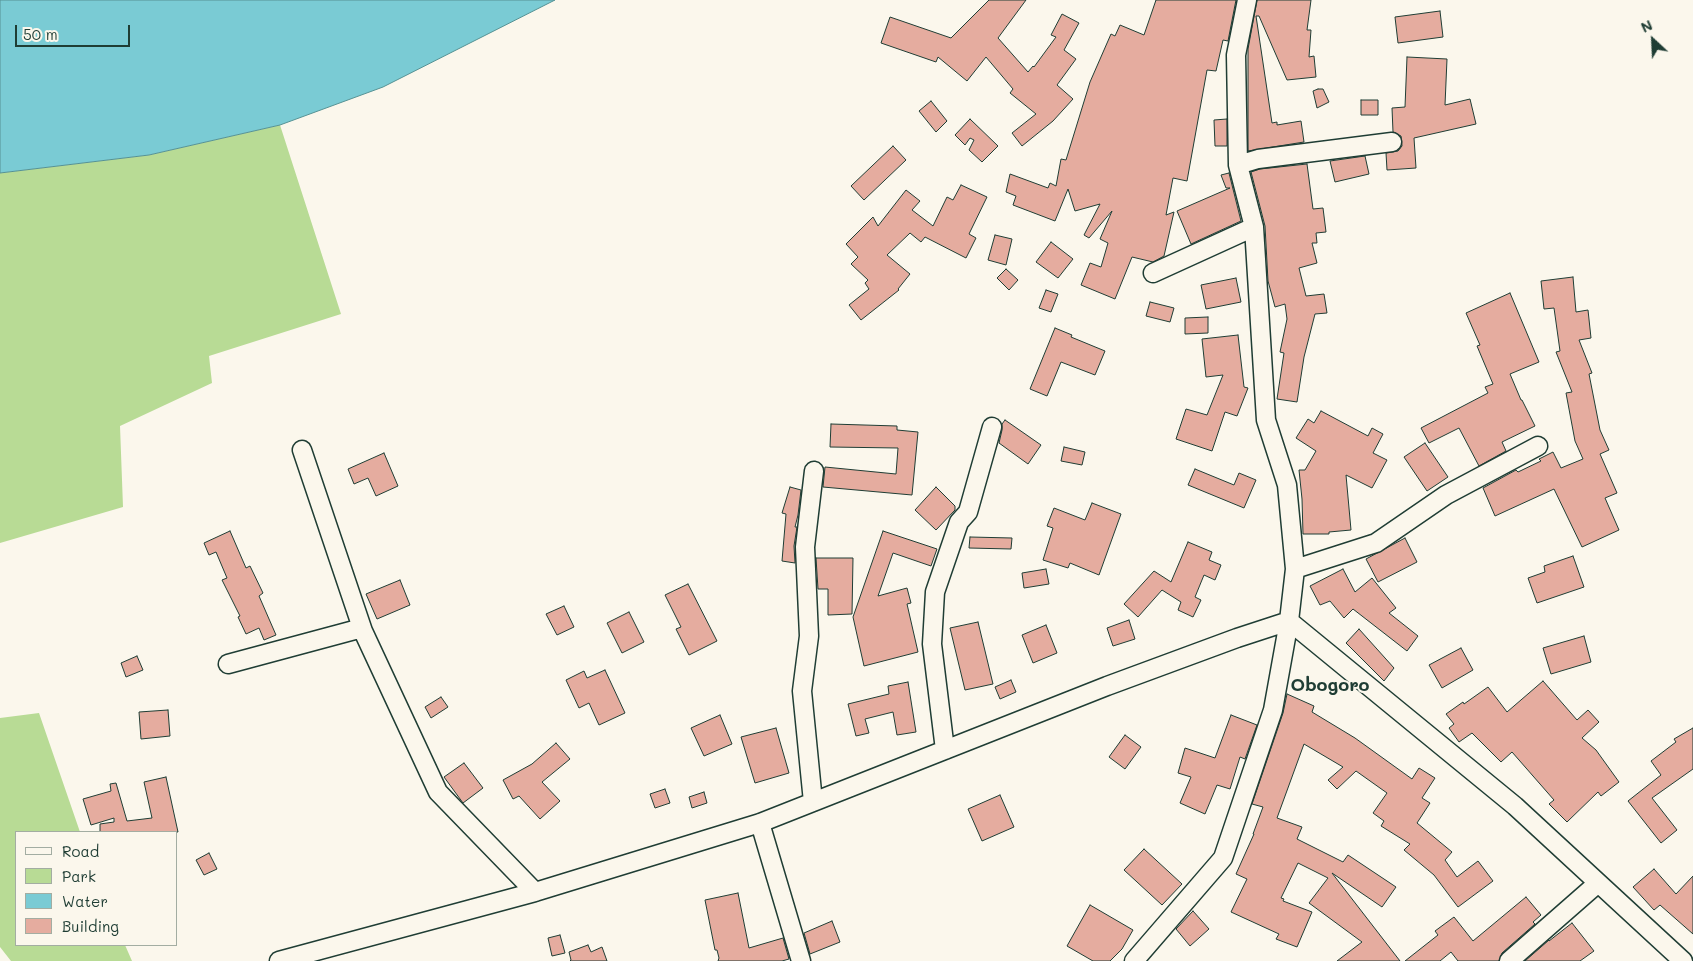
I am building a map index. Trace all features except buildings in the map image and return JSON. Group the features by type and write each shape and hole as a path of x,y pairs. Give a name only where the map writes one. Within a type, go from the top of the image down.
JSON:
{"street":[{"path":"1134,961 1223,858 1273,710 1289,621 1295,569 1287,485 1266,420 1254,228 1238,165 1236,55 1247,0"},
{"path":"1238,165 1258,159 1392,142"},
{"path":"1153,273 1254,228"},
{"path":"945,750 932,644 935,592 959,522 968,512 992,427"},
{"path":"1295,569 1376,543 1446,495 1538,446"},
{"path":"302,450 362,628 438,792 535,892"},
{"path":"813,802 802,691 809,636 805,547 814,471"},
{"path":"279,961 535,892 760,823 1117,682 1289,621"},
{"path":"1289,621 1515,806 1683,961"},
{"path":"228,664 362,628"},
{"path":"760,823 801,961"},
{"path":"1509,961 1598,883"}],"green space":[{"path":"280,125 341,314 209,356 212,383 120,426 123,507 0,543 0,173 149,155"},
{"path":"39,713 80,831 15,831 15,946 125,946 132,961 11,961 0,947 0,718"}],"water":[{"path":"0,0 555,0 383,87 280,125 149,155 0,173"}],"district":[{"name":"Obogoro","path":"1330,685"}]}
